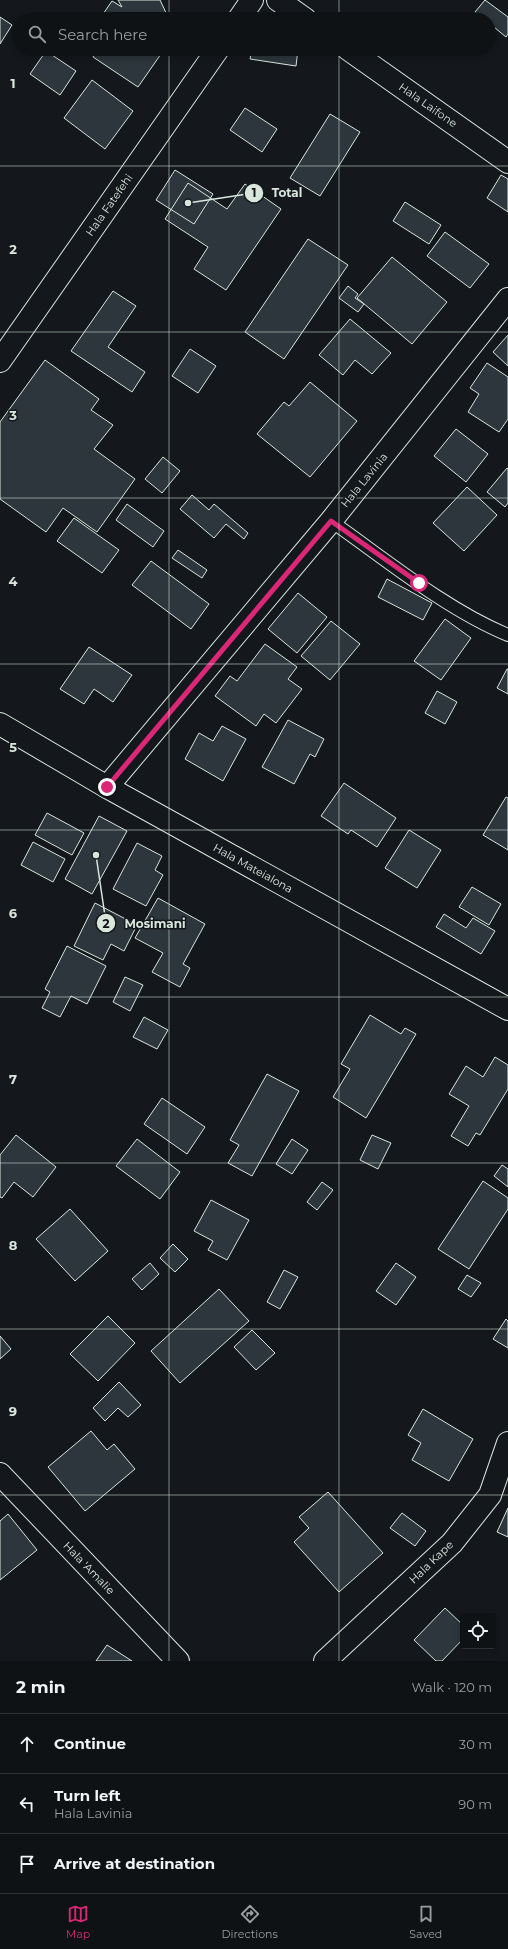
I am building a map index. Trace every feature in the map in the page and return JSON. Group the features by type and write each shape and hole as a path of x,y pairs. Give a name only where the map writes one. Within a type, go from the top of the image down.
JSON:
{"street":[{"path":"244,12 252,0"},
{"path":"278,0 295,12"},
{"name":"Hala Fatefehi","path":"0,361 213,56"},
{"name":"Hala Laifone","path":"358,56 508,162"},
{"name":"Hala Lavinia","path":"107,787 331,521 508,299"},
{"name":"Hala Mateialona","path":"0,724 107,787 508,1009"},
{"name":"Hala Kape","path":"325,1661 452,1543 490,1494 508,1443"},
{"name":"Hala 'Amalie","path":"0,1474 178,1661"}],"lane":[{"path":"331,521 419,583 483,625 508,635"}],"building":[{"path":"118,0 160,0 166,12 104,12 112,1 122,7"},
{"path":"485,0 508,17 508,34 506,37 496,29 496,12 475,12"},
{"path":"0,17 12,25 0,44"},
{"path":"43,56 54,56 76,71 60,95 30,74"},
{"path":"94,56 160,56 138,87"},
{"path":"251,56 297,56 296,66 250,59"},
{"path":"92,80 133,111 105,149 64,118"},
{"path":"245,108 277,129 262,152 230,130"},
{"path":"330,114 360,132 320,196 290,178"},
{"path":"175,170 213,194 194,224 156,200"},
{"path":"501,175 508,179 508,212 487,198"},
{"path":"188,183 227,209 245,184 281,209 226,290 194,269 208,247 165,219"},
{"path":"405,202 441,225 429,244 393,221"},
{"path":"445,232 489,264 470,288 427,256"},
{"path":"308,239 348,265 284,359 245,332"},
{"path":"392,257 447,302 412,344 357,298"},
{"path":"348,286 358,294 355,298 364,304 358,312 339,298"},
{"path":"113,291 136,306 108,347 145,372 132,392 71,351"},
{"path":"350,319 391,353 372,374 355,360 343,375 319,355"},
{"path":"508,335 508,366 493,352"},
{"path":"190,349 216,366 198,393 172,376"},
{"path":"45,360 99,399 91,410 113,425 94,449 135,479 97,532 63,508 46,532 0,499 0,422"},
{"path":"487,363 508,377 508,419 499,432 468,412 479,394 470,388"},
{"path":"310,382 357,421 310,477 257,434 284,402 289,406"},
{"path":"456,429 488,454 466,482 434,456"},
{"path":"163,457 180,471 162,493 145,479"},
{"path":"507,468 508,503 505,507 487,492"},
{"path":"467,487 497,515 464,551 433,523"},
{"path":"192,495 209,510 214,504 248,533 244,539 226,524 214,538 180,509"},
{"path":"127,504 164,531 153,547 116,520"},
{"path":"74,518 119,550 102,573 57,541"},
{"path":"178,550 207,570 202,578 172,558"},
{"path":"151,561 209,604 191,629 132,585"},
{"path":"387,579 432,603 423,620 378,597"},
{"path":"298,593 327,617 297,653 268,629"},
{"path":"445,619 471,638 441,680 414,661"},
{"path":"331,621 360,644 330,680 301,656"},
{"path":"265,644 297,667 288,679 302,689 276,723 264,714 256,726 215,696 230,676 237,681"},
{"path":"89,647 132,675 113,702 94,689 84,704 60,689"},
{"path":"508,669 508,694 497,688"},
{"path":"437,691 457,702 445,724 425,713"},
{"path":"288,720 324,739 315,757 310,754 294,784 262,767"},
{"path":"222,726 246,739 223,781 185,759 199,733 213,741"},
{"path":"344,783 396,818 377,847 351,830 348,834 321,816"},
{"path":"506,797 508,798 508,850 483,835"},
{"path":"47,813 84,833 72,855 35,835"},
{"path":"99,816 127,831 92,894 65,879"},
{"path":"409,830 441,850 417,888 385,868"},
{"path":"33,842 65,859 53,882 21,865"},
{"path":"137,843 162,856 155,870 163,875 146,906 113,889"},
{"path":"472,887 501,904 489,925 459,907"},
{"path":"158,898 205,924 183,964 190,968 180,987 152,972 163,953 135,938"},
{"path":"95,903 137,925 124,951 111,944 103,960 74,946"},
{"path":"444,914 466,928 473,918 495,931 481,954 436,927"},
{"path":"67,946 106,966 87,1004 71,996 60,1017 42,1008 50,992 45,989"},
{"path":"125,977 143,985 130,1011 113,1002"},
{"path":"370,1015 401,1034 405,1028 416,1034 366,1118 333,1097 350,1069 341,1064"},
{"path":"144,1017 168,1030 157,1049 133,1037"},
{"path":"495,1057 508,1065 508,1089 480,1135 476,1133 468,1146 451,1136 469,1106 449,1094 466,1066 483,1077"},
{"path":"267,1074 299,1091 252,1176 228,1163 239,1145 230,1140"},
{"path":"162,1098 205,1127 187,1154 144,1124"},
{"path":"16,1135 56,1167 33,1197 14,1182 2,1198 0,1197 0,1155"},
{"path":"372,1135 391,1143 378,1169 360,1160"},
{"path":"137,1139 180,1172 160,1199 116,1166"},
{"path":"292,1139 308,1150 292,1174 276,1164"},
{"path":"502,1165 508,1169 508,1187 494,1176"},
{"path":"483,1181 508,1198 508,1209 469,1269 438,1249"},
{"path":"322,1182 333,1190 317,1210 307,1202"},
{"path":"211,1200 249,1220 227,1260 208,1250 213,1241 194,1231"},
{"path":"70,1209 108,1251 75,1281 36,1239"},
{"path":"173,1244 188,1259 175,1272 160,1258"},
{"path":"150,1263 159,1274 142,1290 132,1279"},
{"path":"396,1263 416,1277 396,1305 376,1291"},
{"path":"284,1270 298,1277 280,1309 267,1302"},
{"path":"467,1275 481,1283 471,1297 458,1289"},
{"path":"219,1289 249,1321 180,1383 151,1351"},
{"path":"108,1316 135,1343 98,1381 70,1354"},
{"path":"506,1319 508,1321 508,1348 493,1339"},
{"path":"252,1330 275,1353 256,1370 234,1347"},
{"path":"0,1336 11,1349 0,1359"},
{"path":"119,1382 141,1405 128,1417 118,1408 105,1421 93,1408"},
{"path":"423,1409 473,1439 449,1481 412,1460 421,1443 408,1435"},
{"path":"91,1431 107,1450 114,1444 135,1469 85,1511 48,1467"},
{"path":"328,1492 383,1553 339,1592 294,1542 309,1528 299,1517"},
{"path":"508,1508 508,1537 497,1532"},
{"path":"402,1513 426,1531 415,1546 390,1528"},
{"path":"8,1514 37,1550 0,1580 0,1521"},
{"path":"445,1608 460,1622 460,1642 442,1661 436,1661 414,1640"},
{"path":"107,1645 132,1661 96,1661"}],"place":[{"name":"Total","path":"188,203"},
{"name":"Mosimani","path":"96,855"}],"route":[{"path":"107,787 331,521 419,583"}]}
